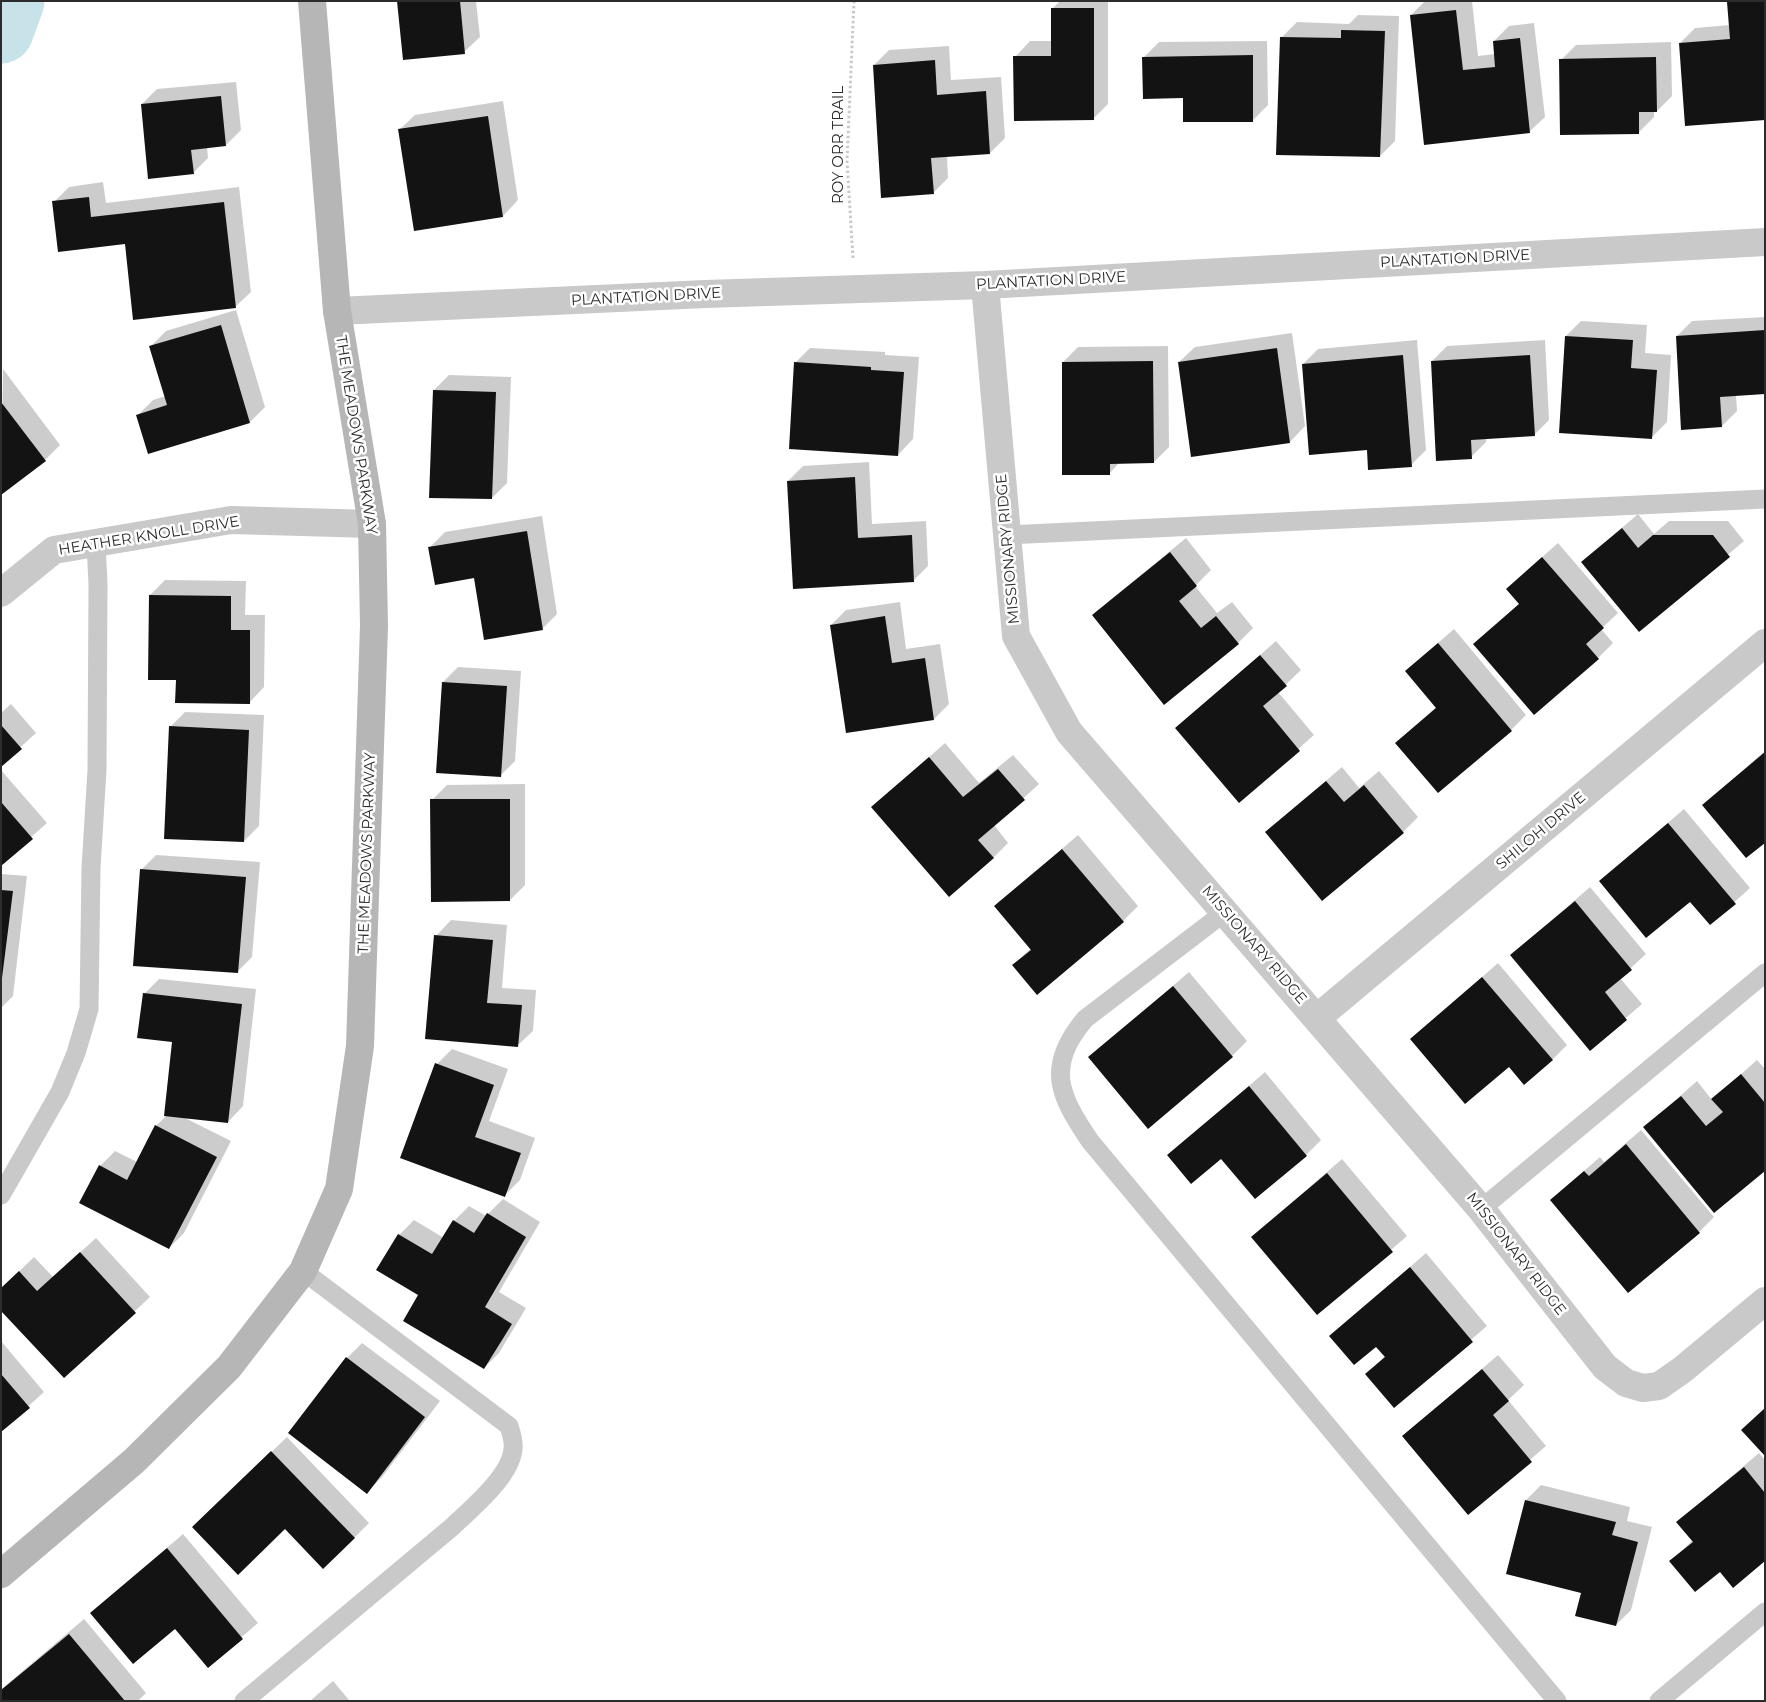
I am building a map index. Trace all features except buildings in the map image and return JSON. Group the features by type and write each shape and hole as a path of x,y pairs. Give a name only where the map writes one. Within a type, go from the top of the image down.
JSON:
{"street":[{"name":"THE MEADOWS PARKWAY","path":"1,1574 134,1461 229,1367 303,1271 339,1189 360,1046 374,626 372,524 337,311 312,1"},
{"name":"PLANTATION DRIVE","path":"337,311 985,285 1765,242"},
{"name":"MISSIONARY RIDGE","path":"985,285 1016,636 1069,732 1481,1209 1605,1367 1626,1383 1643,1388 1659,1386 1682,1370 1765,1301"},
{"name":"HEATHER KNOLL DRIVE","path":"1,593 54,550 231,520 372,524"},
{"name":"SHILOH DRIVE","path":"1317,1018 1765,643"}],"lane":[{"path":"1007,535 1765,499"},
{"path":"1,1195 60,1092 76,1053 90,1009 91,868 97,770 98,584 96,543"},
{"path":"1225,912 1085,1018 1072,1034 1062,1058 1059,1084 1068,1108 1090,1142 1558,1701"},
{"path":"1481,1209 1765,973"},
{"path":"244,1701 452,1527 482,1498 503,1474 514,1449 509,1426 303,1271"},
{"path":"1659,1701 1765,1612"}],"path":[{"name":"ROY ORR TRAIL","path":"854,1 847,161 855,289"}],"waterway":[{"path":"1,31 12,1"}]}
